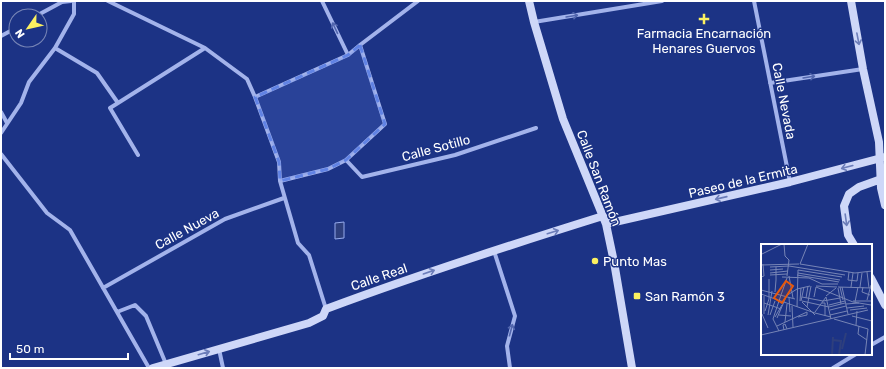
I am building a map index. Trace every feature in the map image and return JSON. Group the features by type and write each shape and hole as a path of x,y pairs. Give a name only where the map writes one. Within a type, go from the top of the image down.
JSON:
{"street":[{"path":"1,132 21,103 29,82 55,48 74,14 72,1 62,1 48,9"},
{"path":"108,1 205,48 247,79 278,162 284,198 298,243 309,254 326,309"},
{"path":"322,1 348,55"},
{"path":"255,97 348,55 418,1"},
{"name":"Calle San Ramón","path":"529,1 563,119 604,220 615,270 632,368"},
{"path":"534,22 662,1"},
{"name":"Calle Nevada","path":"754,1 790,182"},
{"path":"851,1 863,69 882,158 885,206"},
{"path":"280,181 328,169 346,160 385,124 360,45"},
{"path":"55,48 97,73 118,103"},
{"path":"138,156 110,108 205,48"},
{"path":"770,83 863,69"},
{"path":"1,112 7,123"},
{"name":"Calle Sotillo","path":"346,160 362,178 455,155 536,128"},
{"path":"1,154 47,213 70,230 149,368"},
{"name":"Paseo de la Ermita","path":"604,220 790,182 882,158"},
{"path":"853,244 848,235 844,206 849,194 859,188 883,179"},
{"name":"Calle Nueva","path":"103,288 225,219 284,198"},
{"name":"Calle Real","path":"153,368 309,323 323,316 326,309 357,297 494,250 604,220"},
{"path":"494,250 515,316 507,346 510,368"},
{"path":"872,280 885,305"},
{"path":"117,312 135,305 146,316 166,364"},
{"path":"872,344 885,337"},
{"path":"219,348 223,368"},
{"path":"833,368 854,355"}],"highlighted area":[{"path":"360,45 385,124 346,160 328,169 280,181 279,162 255,97 348,55"}],"water":[{"path":"344,222 344,238 335,239 335,223"}],"place":[{"name":"Farmacia Encarnación Henares Guervos","path":"704,19"},
{"name":"Punto Mas","path":"595,261"},
{"name":"San Ramón 3","path":"637,296"}]}
